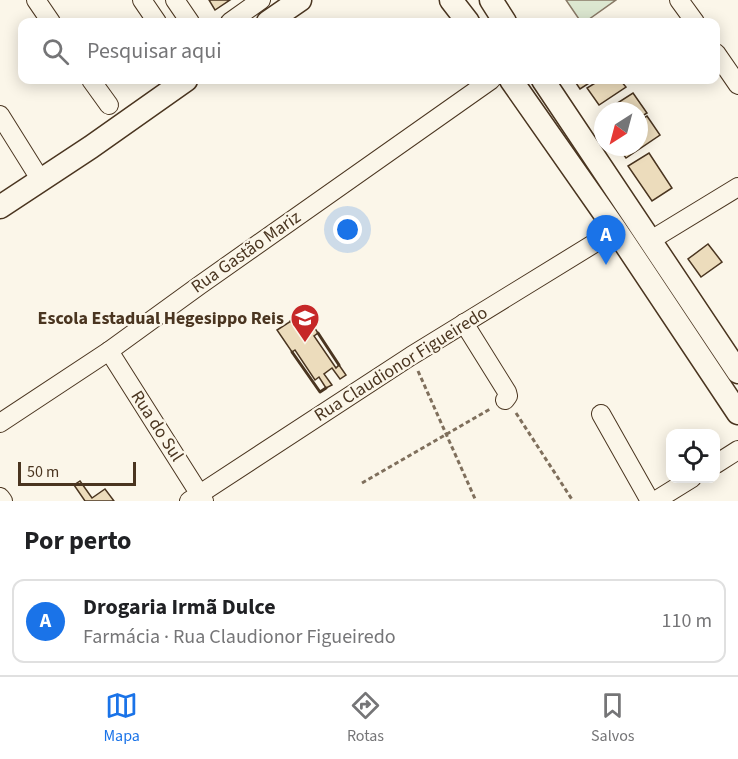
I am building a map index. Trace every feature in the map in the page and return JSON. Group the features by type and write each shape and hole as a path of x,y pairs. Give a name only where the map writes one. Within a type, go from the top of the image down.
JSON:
{"main road":[{"path":"274,18 300,0"},
{"path":"451,0 465,18"},
{"path":"491,0 502,18"},
{"path":"0,207 36,173 91,147 180,84"},
{"path":"514,84 616,230 715,359 738,372"},
{"path":"546,84 651,240 715,359 738,413"}],"street":[{"path":"36,0 48,18"},
{"path":"142,0 154,18"},
{"path":"175,0 187,18"},
{"path":"236,18 261,0"},
{"path":"679,0 692,18"},
{"path":"720,59 738,85"},
{"path":"94,84 109,105"},
{"name":"Rua Gastão Mariz","path":"0,423 110,351 485,84"},
{"path":"0,115 36,173"},
{"path":"651,240 738,187"},
{"name":"Rua Claudionor Figueiredo","path":"198,498 411,356 616,230"},
{"path":"464,323 507,392 506,399"},
{"name":"Rua do Sul","path":"110,351 198,498"},
{"path":"601,414 651,501"},
{"path":"720,461 738,450"},
{"path":"656,501 684,483"},
{"path":"0,497 3,501"}],"path":[{"path":"411,356 476,501"},
{"path":"362,483 506,399 573,501"}],"green space":[{"path":"566,0 616,0 591,18 578,18"}],"building":[{"path":"209,0 230,0 215,10"},
{"path":"577,84 588,84 580,89"},
{"path":"594,84 623,84 626,87 604,102 597,102 587,88"},
{"path":"633,93 639,102 619,102"},
{"path":"648,117 660,135 648,143"},
{"path":"648,154 672,188 652,201 628,166 648,156"},
{"path":"708,244 722,262 701,277 688,259"},
{"name":"Escola Estadual Hegesippo Reis","path":"291,321 298,331 311,322 318,333 314,336 336,368 339,365 346,375 340,379 332,368 324,374 332,385 326,388 319,377 315,380 295,350 292,352 277,330"},
{"path":"80,481 92,498 105,489 114,501 85,501 74,485"}],"wall":[{"path":"291,321 304,311 311,322"},
{"path":"318,333 339,365"},
{"path":"292,352 320,392 326,388"}],"place":[{"name":"Drogaria Irmã Dulce","path":"606,265"},
{"name":"Escola Estadual Hegesippo Reis","path":"305,344"}]}
